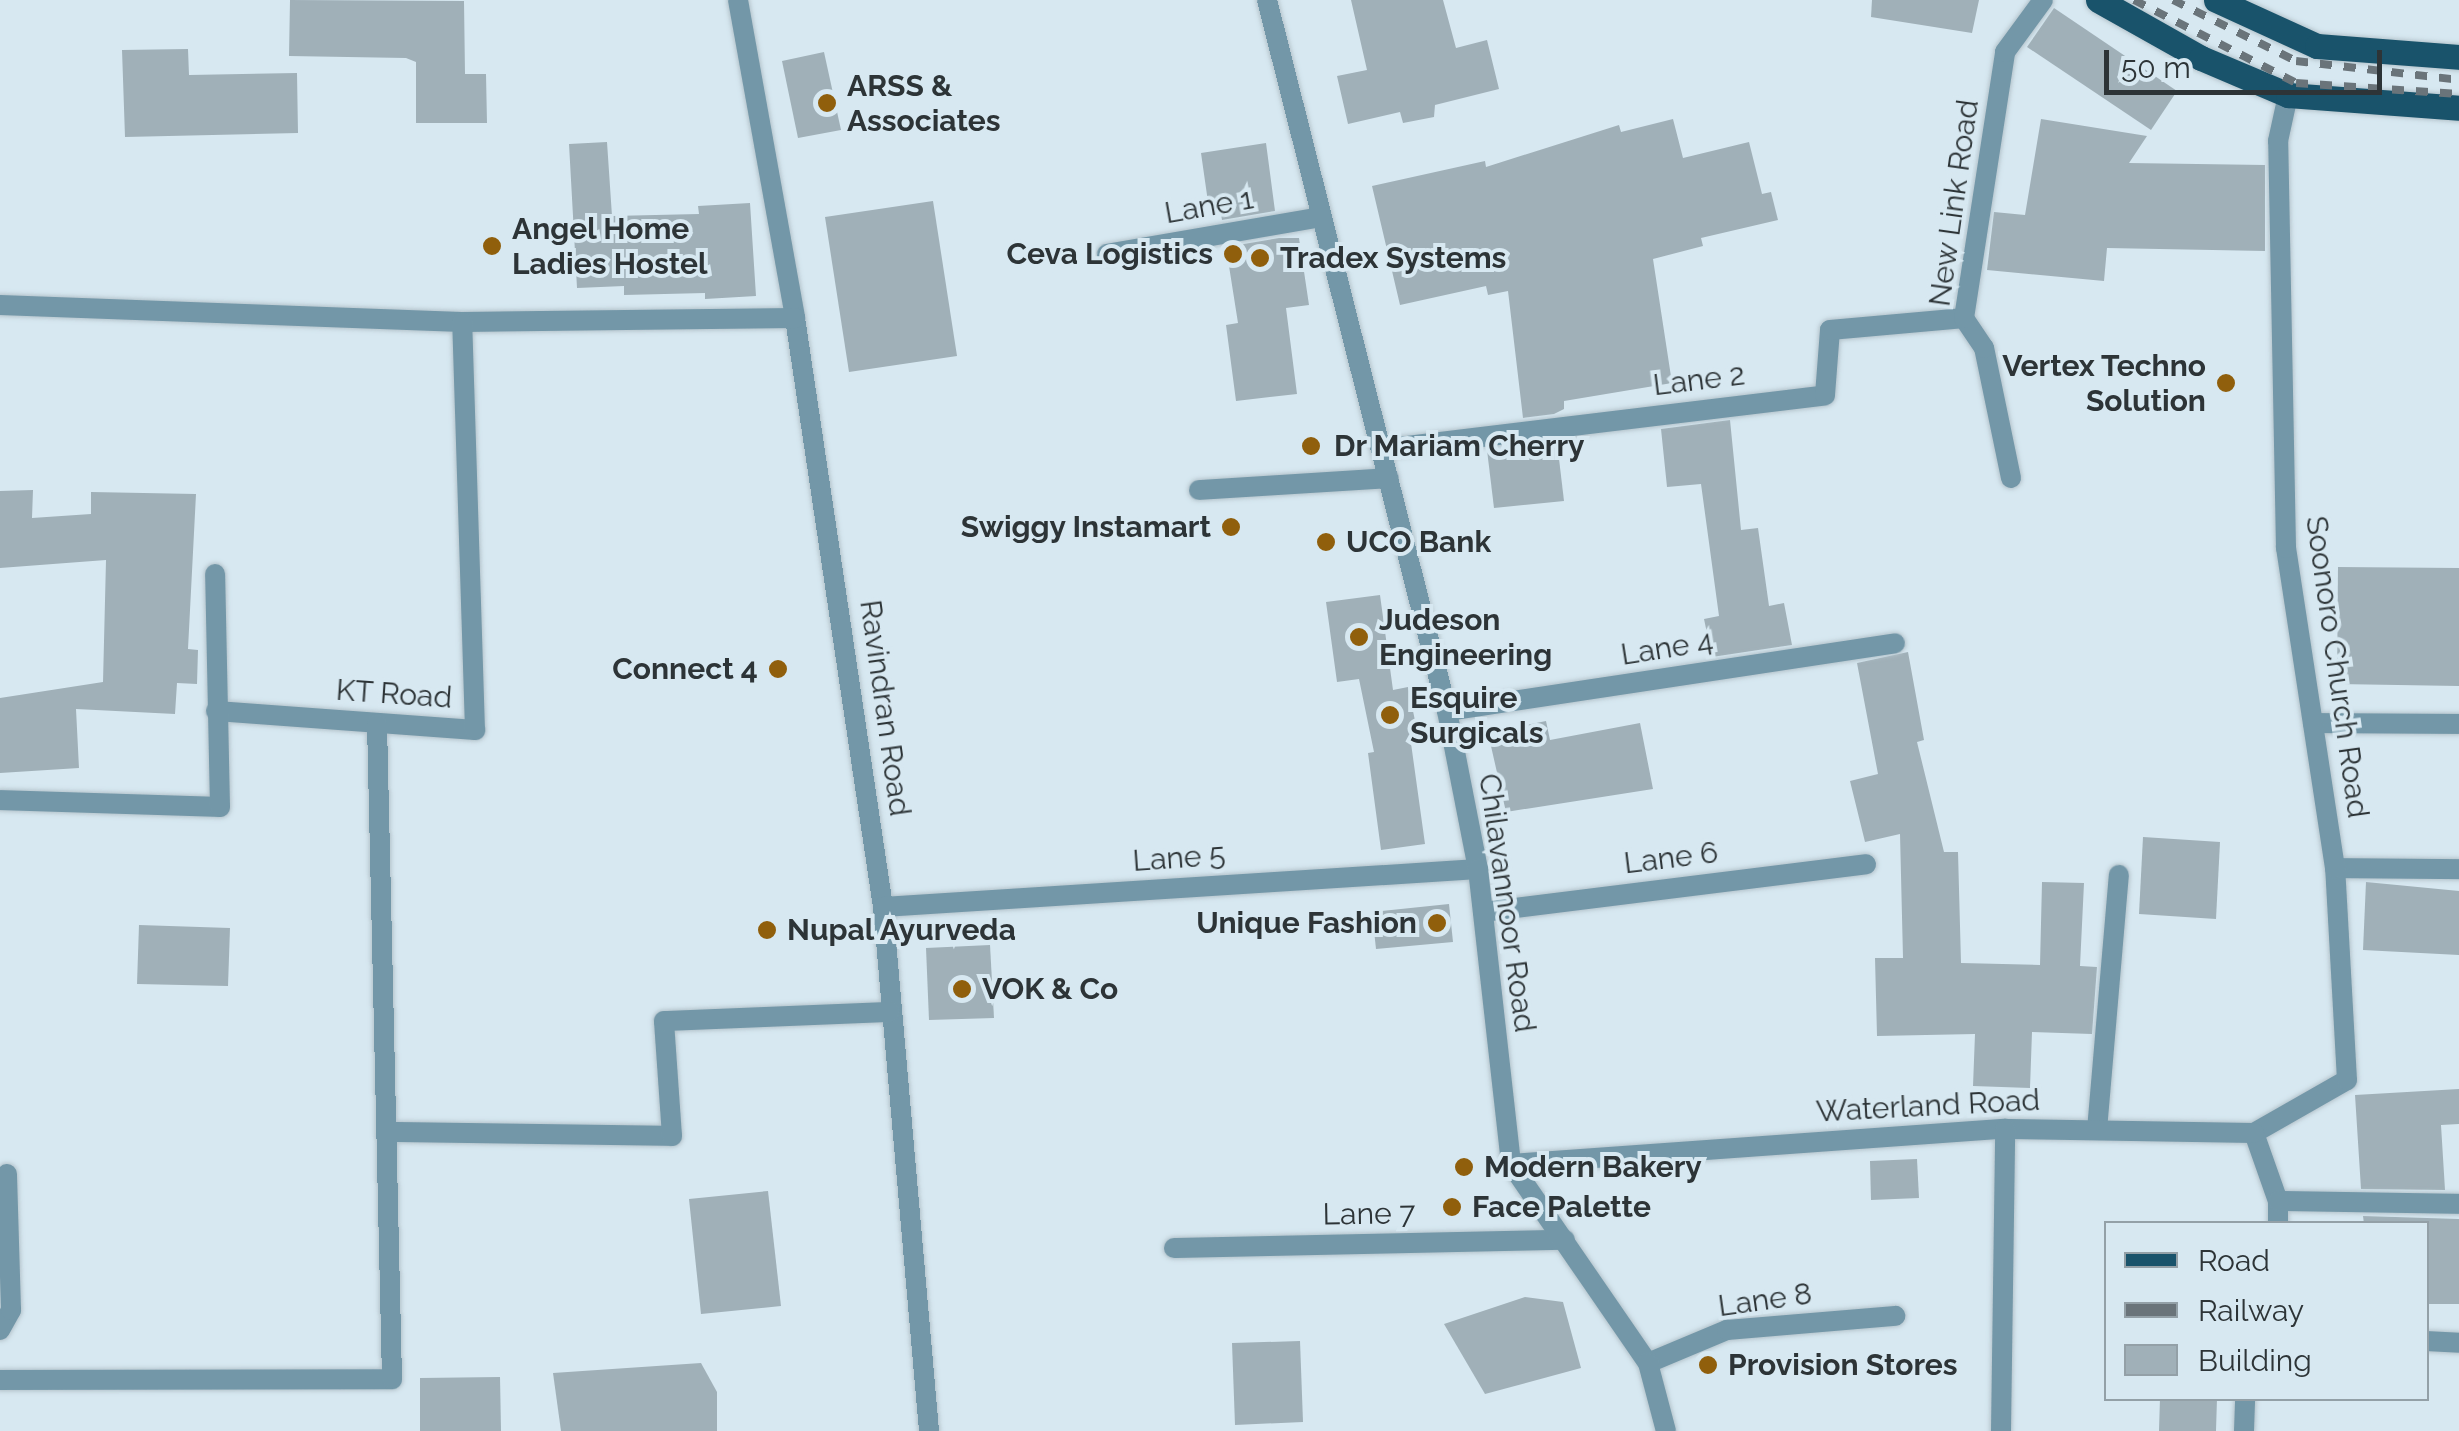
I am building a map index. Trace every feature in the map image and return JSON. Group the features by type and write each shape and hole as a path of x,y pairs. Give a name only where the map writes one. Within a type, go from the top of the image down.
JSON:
{"main road":[{"path":"2098,0 2201,58 2288,95 2459,108"},
{"path":"2216,0 2316,46 2459,57"}],"street":[{"name":"Ravindran Road","path":"738,0 795,318 884,907 890,1012 929,1431"},
{"name":"Chilavannoor Road","path":"1267,0 1447,710 1478,869 1510,1164 1648,1362 1666,1431"},
{"name":"New Link Road","path":"2011,478 1984,348 1964,318 2005,52 2042,0"},
{"name":"Soonoro Church Road","path":"2254,1133 2347,1080 2335,868 2286,548 2278,141 2288,95"},
{"name":"Lane 1","path":"1108,254 1321,217"},
{"path":"0,305 462,322 795,318"},
{"name":"Lane 2","path":"1382,449 1824,395 1830,330 1964,318"},
{"name":"KT Road","path":"216,712 476,730 462,322"},
{"path":"1199,490 1389,478"},
{"path":"0,800 220,807 214,574"},
{"name":"Lane 4","path":"1447,710 1895,642"},
{"path":"2313,723 2459,724"},
{"path":"0,1380 392,1379 377,724"},
{"name":"Lane 6","path":"1482,912 1866,864"},
{"path":"2335,868 2459,870"},
{"name":"Lane 5","path":"884,907 1478,869"},
{"path":"2097,1130 2119,875"},
{"path":"389,1132 672,1136 664,1021 890,1012"},
{"path":"2001,1431 2005,1129"},
{"name":"Waterland Road","path":"1510,1164 2005,1129 2254,1133"},
{"path":"2254,1133 2278,1200 2278,1221"},
{"path":"0,1330 11,1310 7,1174"},
{"path":"2278,1200 2459,1204"},
{"name":"Lane 7","path":"1174,1248 1565,1240"},
{"name":"Lane 8","path":"1648,1362 1727,1330 1895,1316"},
{"path":"2429,1341 2459,1342"},
{"path":"2244,1431 2245,1401"}],"building":[{"path":"290,0 464,1 465,74 486,74 487,123 416,123 416,62 406,58 289,56"},
{"path":"1351,0 1443,0 1456,48 1487,40 1499,89 1435,105 1434,117 1403,123 1400,112 1348,124 1337,76 1367,70"},
{"path":"1872,0 1979,0 1972,33 1871,17"},
{"path":"2054,8 2177,91 2151,130 2027,47"},
{"path":"188,49 189,75 297,73 298,133 125,137 122,50"},
{"path":"824,52 841,130 798,138 782,61"},
{"path":"1673,119 1683,158 1749,142 1762,194 1771,192 1778,220 1701,238 1703,246 1653,259 1672,383 1564,401 1564,409 1554,414 1523,418 1508,291 1488,295 1486,286 1400,305 1372,186 1485,161 1486,167 1619,125 1621,132"},
{"path":"2041,119 2147,136 2129,163 2265,165 2265,251 2107,248 2104,281 1987,270 1994,212 2025,215"},
{"path":"607,142 612,216 699,214 698,206 750,203 756,296 705,299 705,293 624,295 624,286 577,288 569,144"},
{"path":"1266,143 1275,211 1222,220 1221,214 1210,216 1201,153"},
{"path":"933,201 957,356 849,372 825,217"},
{"path":"1299,238 1309,305 1286,308 1297,394 1236,401 1226,325 1238,323 1226,247"},
{"path":"1730,420 1741,530 1758,528 1769,606 1784,603 1792,645 1712,657 1704,619 1719,616 1701,484 1667,487 1661,429"},
{"path":"1557,442 1564,501 1494,508 1487,450"},
{"path":"33,490 32,518 91,514 91,492 196,494 188,649 198,650 197,684 177,683 175,714 76,709 79,768 0,773 0,698 103,682 106,560 0,568 0,491"},
{"path":"2338,567 2459,568 2459,686 2337,684"},
{"path":"1380,595 1393,690 1408,687 1418,735 1410,736 1425,844 1381,850 1368,753 1374,752 1359,679 1337,682 1326,602"},
{"path":"1908,652 1924,740 1917,742 1944,852 1958,852 1961,963 2040,965 2042,882 2084,883 2080,966 2097,967 2092,1034 2032,1032 2030,1088 1973,1086 1975,1034 1877,1036 1875,958 1903,958 1900,834 1865,842 1850,781 1878,774 1857,663"},
{"path":"1546,721 1550,740 1640,723 1653,789 1506,812 1488,733"},
{"path":"2143,837 2220,842 2216,919 2139,914"},
{"path":"2366,882 2459,891 2459,955 2363,950"},
{"path":"1449,904 1453,942 1376,949 1372,912"},
{"path":"139,925 230,928 228,986 137,984"},
{"path":"990,945 994,1018 929,1020 926,948"},
{"path":"2459,1089 2459,1124 2441,1125 2445,1190 2361,1189 2355,1095"},
{"path":"1917,1159 1919,1198 1871,1200 1870,1161"},
{"path":"768,1191 781,1306 701,1314 689,1199"},
{"path":"2363,1216 2459,1219 2459,1304 2429,1304 2429,1221 2364,1221"},
{"path":"1525,1297 1563,1302 1581,1368 1485,1394 1444,1324"},
{"path":"1300,1341 1303,1422 1235,1425 1232,1343"},
{"path":"701,1363 717,1392 717,1431 561,1431 553,1373"},
{"path":"500,1377 501,1431 420,1431 420,1378"},
{"path":"2160,1401 2217,1401 2216,1431 2159,1431"}],"railway":[{"path":"2134,0 2296,83 2459,94"},
{"path":"2173,0 2296,61 2459,80"}],"place":[{"name":"ARSS & Associates","path":"827,103"},
{"name":"Angel Home Ladies Hostel","path":"492,246"},
{"name":"Ceva Logistics","path":"1233,254"},
{"name":"Tradex Systems","path":"1260,258"},
{"name":"Vertex Techno Solution","path":"2226,383"},
{"name":"Dr Mariam Cherry","path":"1311,446"},
{"name":"Swiggy Instamart","path":"1231,527"},
{"name":"UCO Bank","path":"1326,542"},
{"name":"Judeson Engineering","path":"1359,637"},
{"name":"Connect 4","path":"778,669"},
{"name":"Esquire Surgicals","path":"1390,715"},
{"name":"Unique Fashion","path":"1437,923"},
{"name":"Nupal Ayurveda","path":"767,930"},
{"name":"VOK & Co","path":"962,989"},
{"name":"Modern Bakery","path":"1464,1167"},
{"name":"Face Palette","path":"1452,1207"},
{"name":"Provision Stores","path":"1708,1365"}]}
